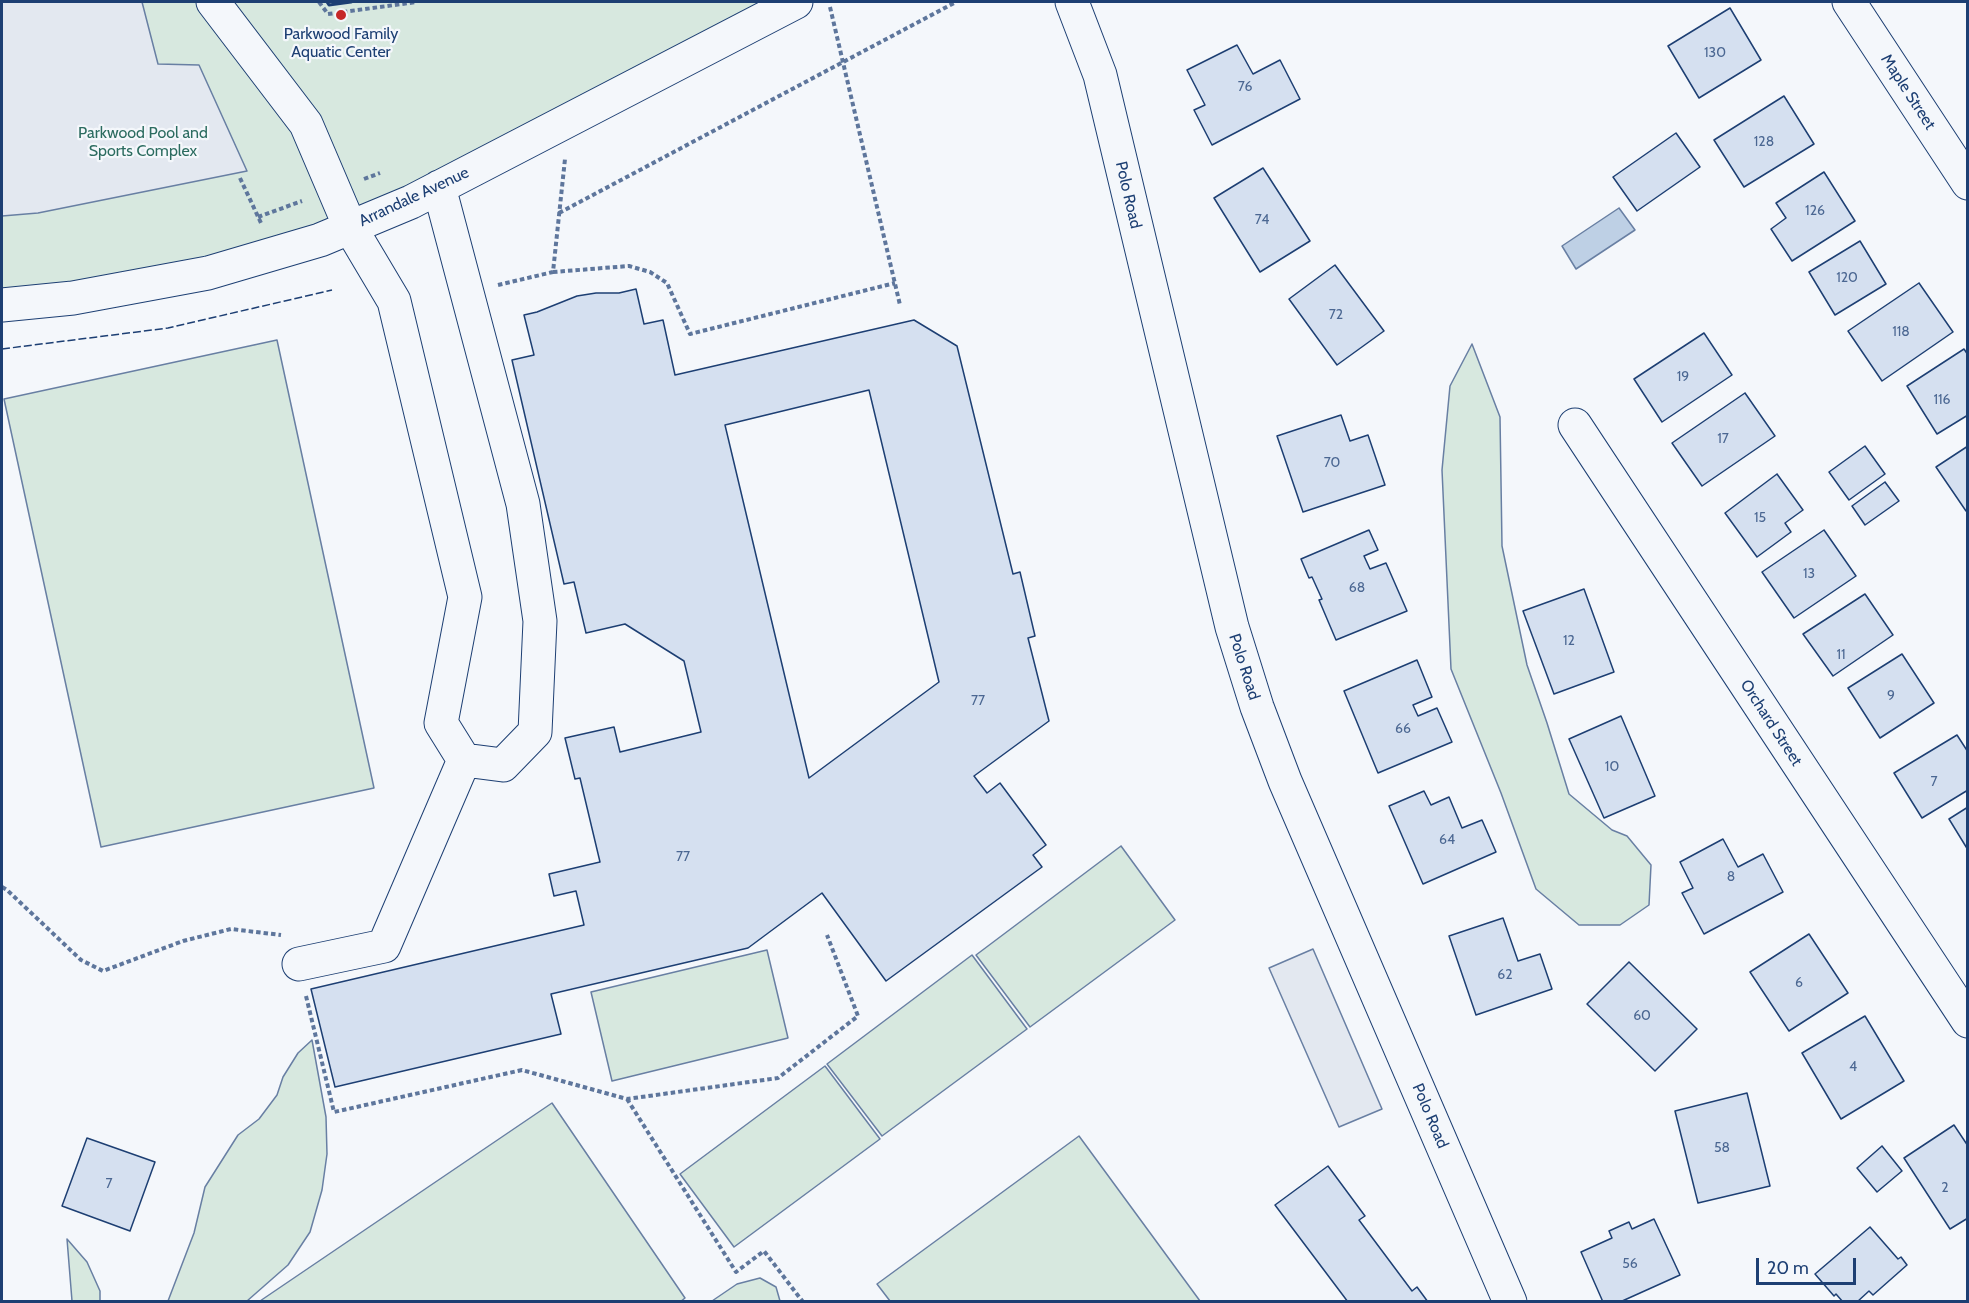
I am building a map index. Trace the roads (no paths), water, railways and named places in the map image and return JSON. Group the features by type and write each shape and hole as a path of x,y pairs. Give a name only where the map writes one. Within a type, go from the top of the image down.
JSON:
{"street":[{"path":"213,2 306,123 350,227 394,301 465,597 441,723 464,760"},
{"name":"Arrandale Avenue","path":"2,305 73,298 208,273 320,240 411,202 796,2"},
{"name":"Polo Road","path":"1072,2 1100,75 1232,627 1257,707 1289,792 1510,1302"},
{"name":"Maple Street","path":"1849,2 1968,183"},
{"path":"439,187 524,504 540,621 535,732 503,765 464,760"},
{"name":"Orchard Street","path":"1575,425 1968,1021"},
{"path":"299,964 384,946 464,760"}],"water":[{"path":"1619,208 1635,230 1576,269 1562,246"}],"place":[{"name":"Parkwood Family Aquatic Center","path":"341,15"}],"park label":[{"name":"Parkwood Pool and Sports Complex","path":"143,142"}]}
